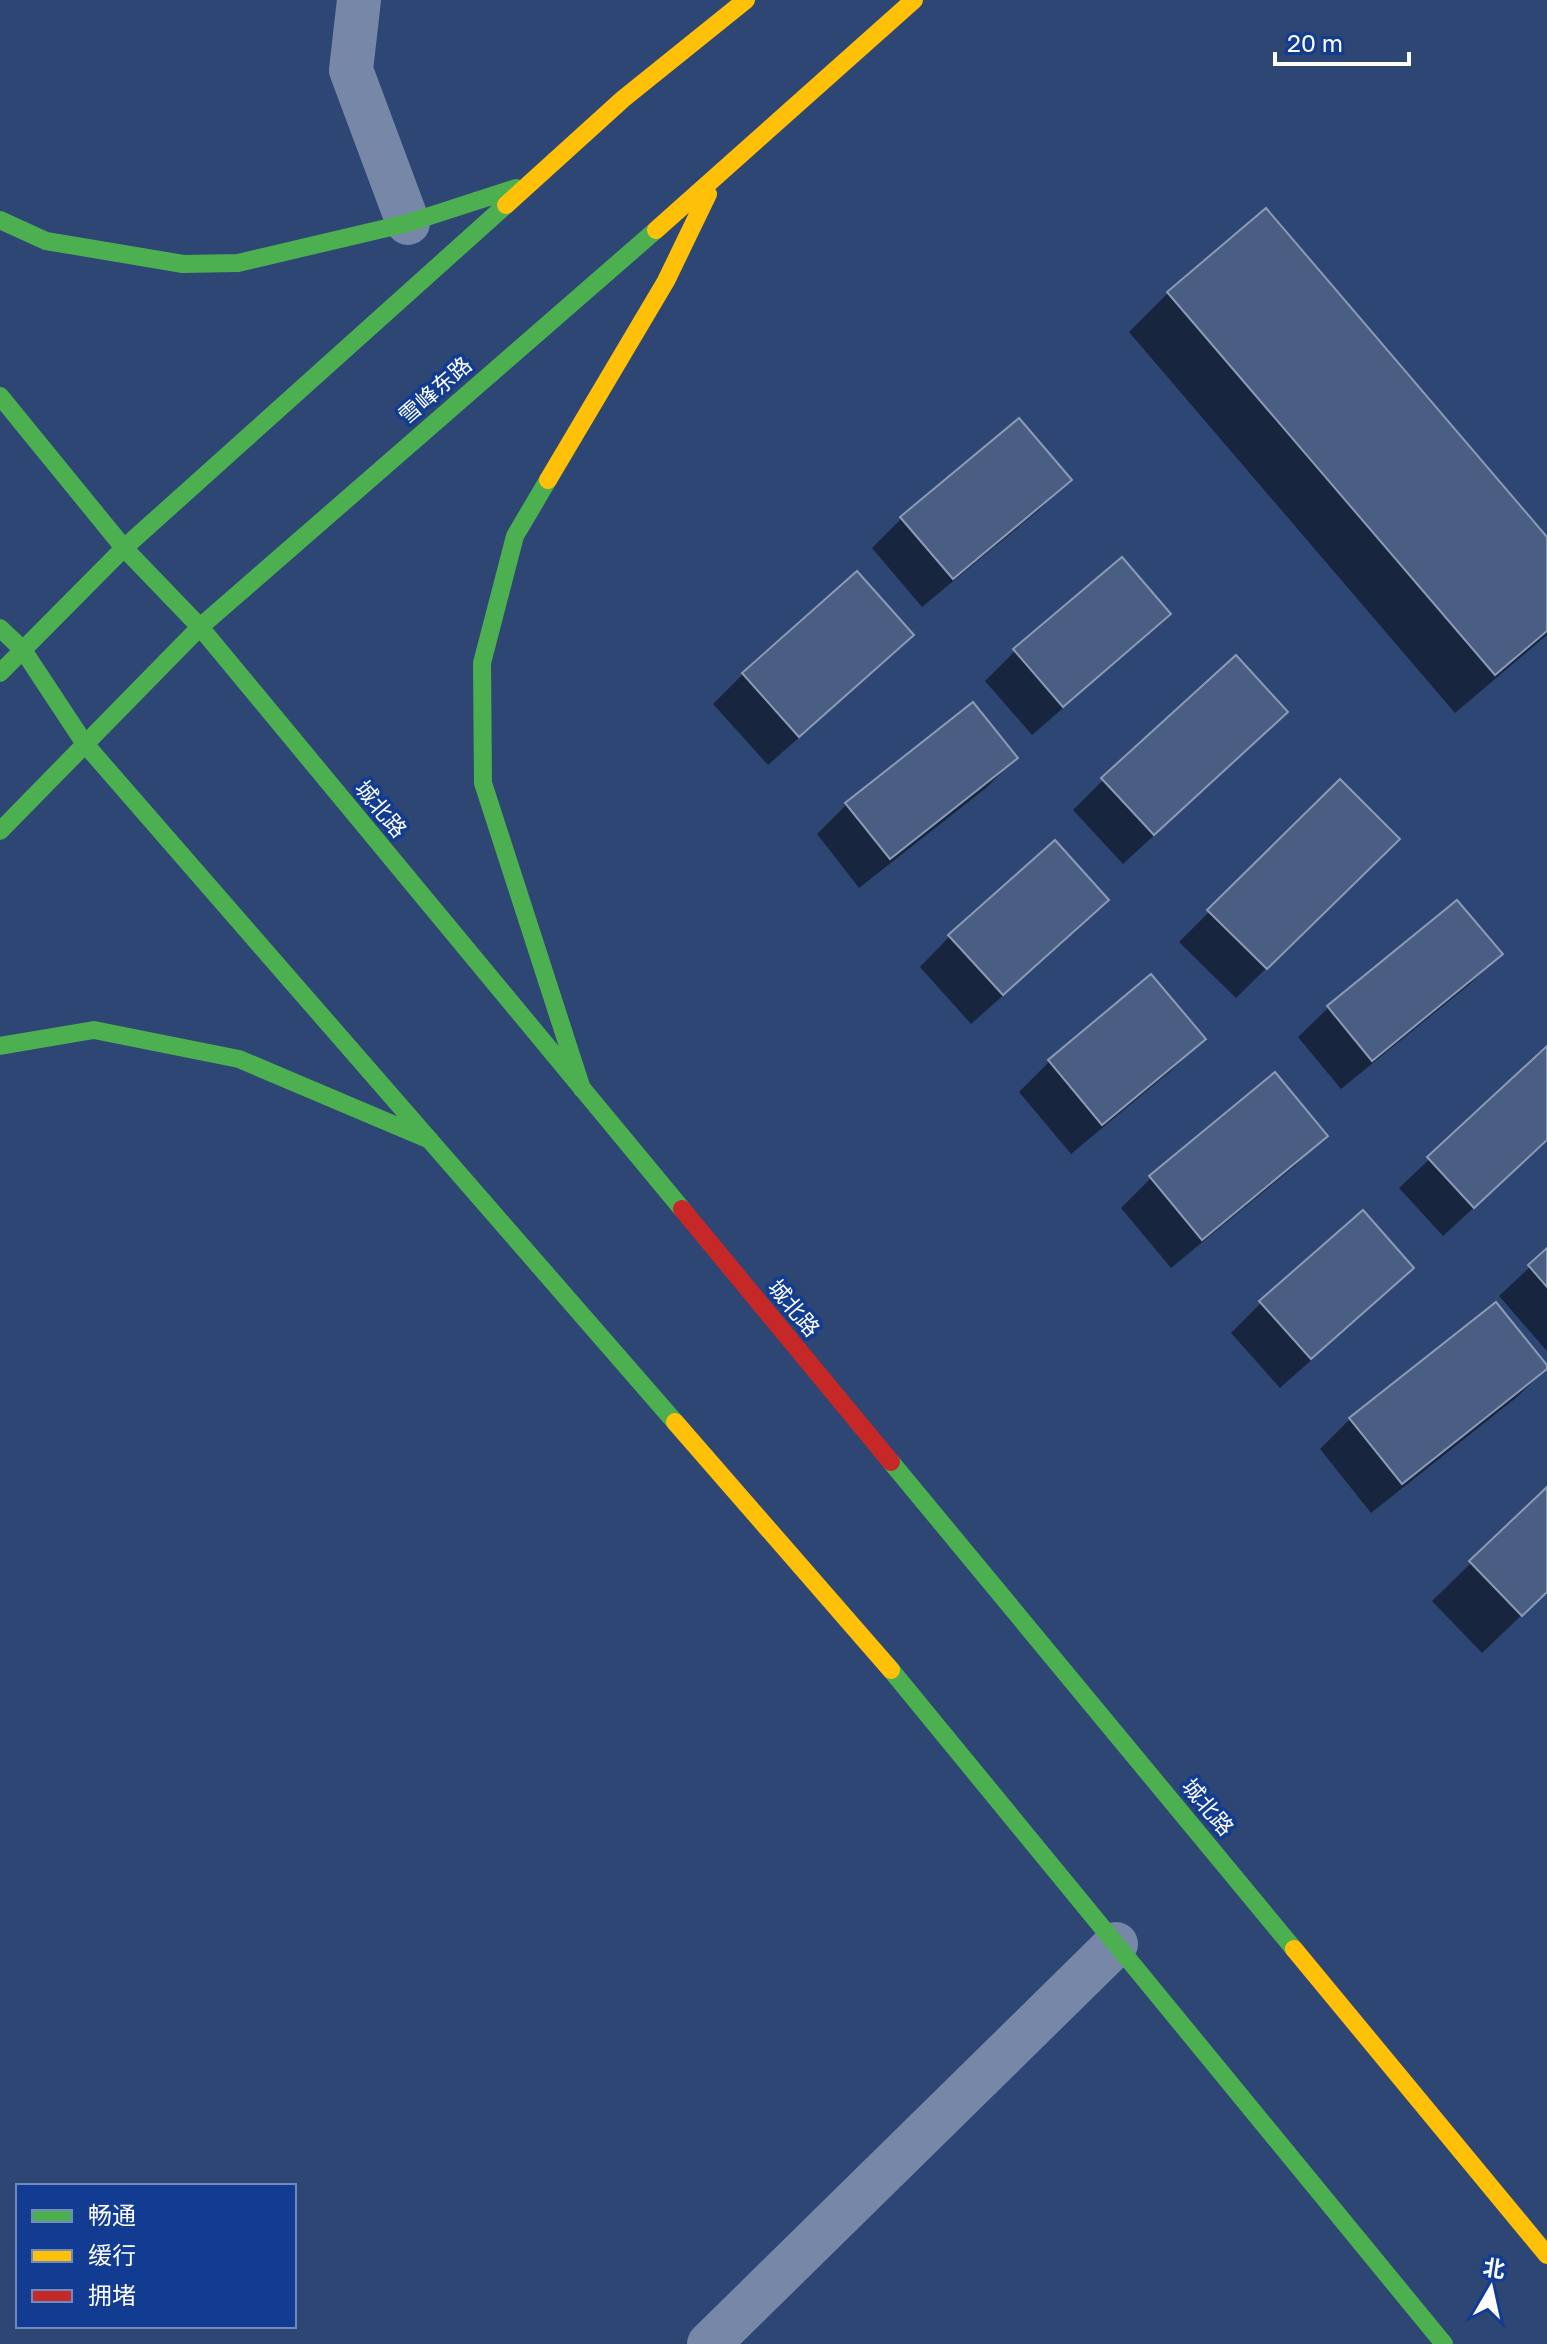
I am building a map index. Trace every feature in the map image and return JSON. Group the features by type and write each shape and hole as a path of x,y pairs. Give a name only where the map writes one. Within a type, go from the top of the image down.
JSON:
{"main road":[{"path":"0,673 124,548 623,99 746,0"},
{"name":"雪峰东路","path":"0,831 200,627 914,0"},
{"path":"582,1089 483,783 482,663 515,536 666,281 716,176"},
{"path":"0,220 46,241 183,264 238,263 408,223 529,183"},
{"name":"城北路","path":"0,396 124,548 200,627 1547,2255"},
{"path":"0,628 23,650 85,744 887,1665 1444,2344"},
{"path":"0,1046 94,1030 239,1059 430,1140"}],"street":[{"path":"359,0 351,70 408,223"},
{"path":"709,2344 1116,1944"}],"building":[{"path":"1266,208 1547,537 1547,631 1495,675 1167,292"},
{"path":"1019,418 1072,480 953,579 900,517"},
{"path":"1122,557 1171,614 1063,707 1013,649"},
{"path":"857,571 914,635 799,737 742,673"},
{"path":"1236,655 1288,712 1154,835 1101,778"},
{"path":"973,702 1018,758 890,859 845,803"},
{"path":"1340,779 1400,839 1267,969 1207,910"},
{"path":"1055,840 1109,900 1003,995 948,935"},
{"path":"1457,900 1503,954 1372,1061 1327,1006"},
{"path":"1151,974 1206,1039 1102,1125 1048,1060"},
{"path":"1547,1046 1547,1140 1474,1208 1427,1157"},
{"path":"1275,1072 1328,1136 1202,1240 1149,1176"},
{"path":"1363,1210 1414,1268 1311,1359 1259,1301"},
{"path":"1547,1248 1547,1287 1528,1265"},
{"path":"1496,1302 1547,1365 1547,1369 1402,1484 1349,1418"},
{"path":"1547,1487 1547,1592 1522,1616 1469,1561"}],"traffic: fast":[{"path":"0,220 46,241 183,264 238,263 408,223 516,188"},
{"path":"0,673 124,548 506,205"},
{"path":"0,831 200,627 656,230"},
{"path":"0,396 124,548 200,627 682,1209"},
{"path":"548,480 515,536 482,663 483,783 582,1089"},
{"path":"0,628 23,650 85,744 675,1422"},
{"path":"0,1046 94,1030 239,1059 430,1140"},
{"path":"891,1462 1294,1949"},
{"path":"891,1670 1444,2344"}],"traffic: slow":[{"path":"506,205 623,99 746,0"},
{"path":"656,230 914,0"},
{"path":"548,480 666,281 708,194"},
{"path":"675,1422 891,1670"},
{"path":"1294,1949 1547,2255"}],"traffic: jam":[{"path":"682,1209 891,1462"}]}
